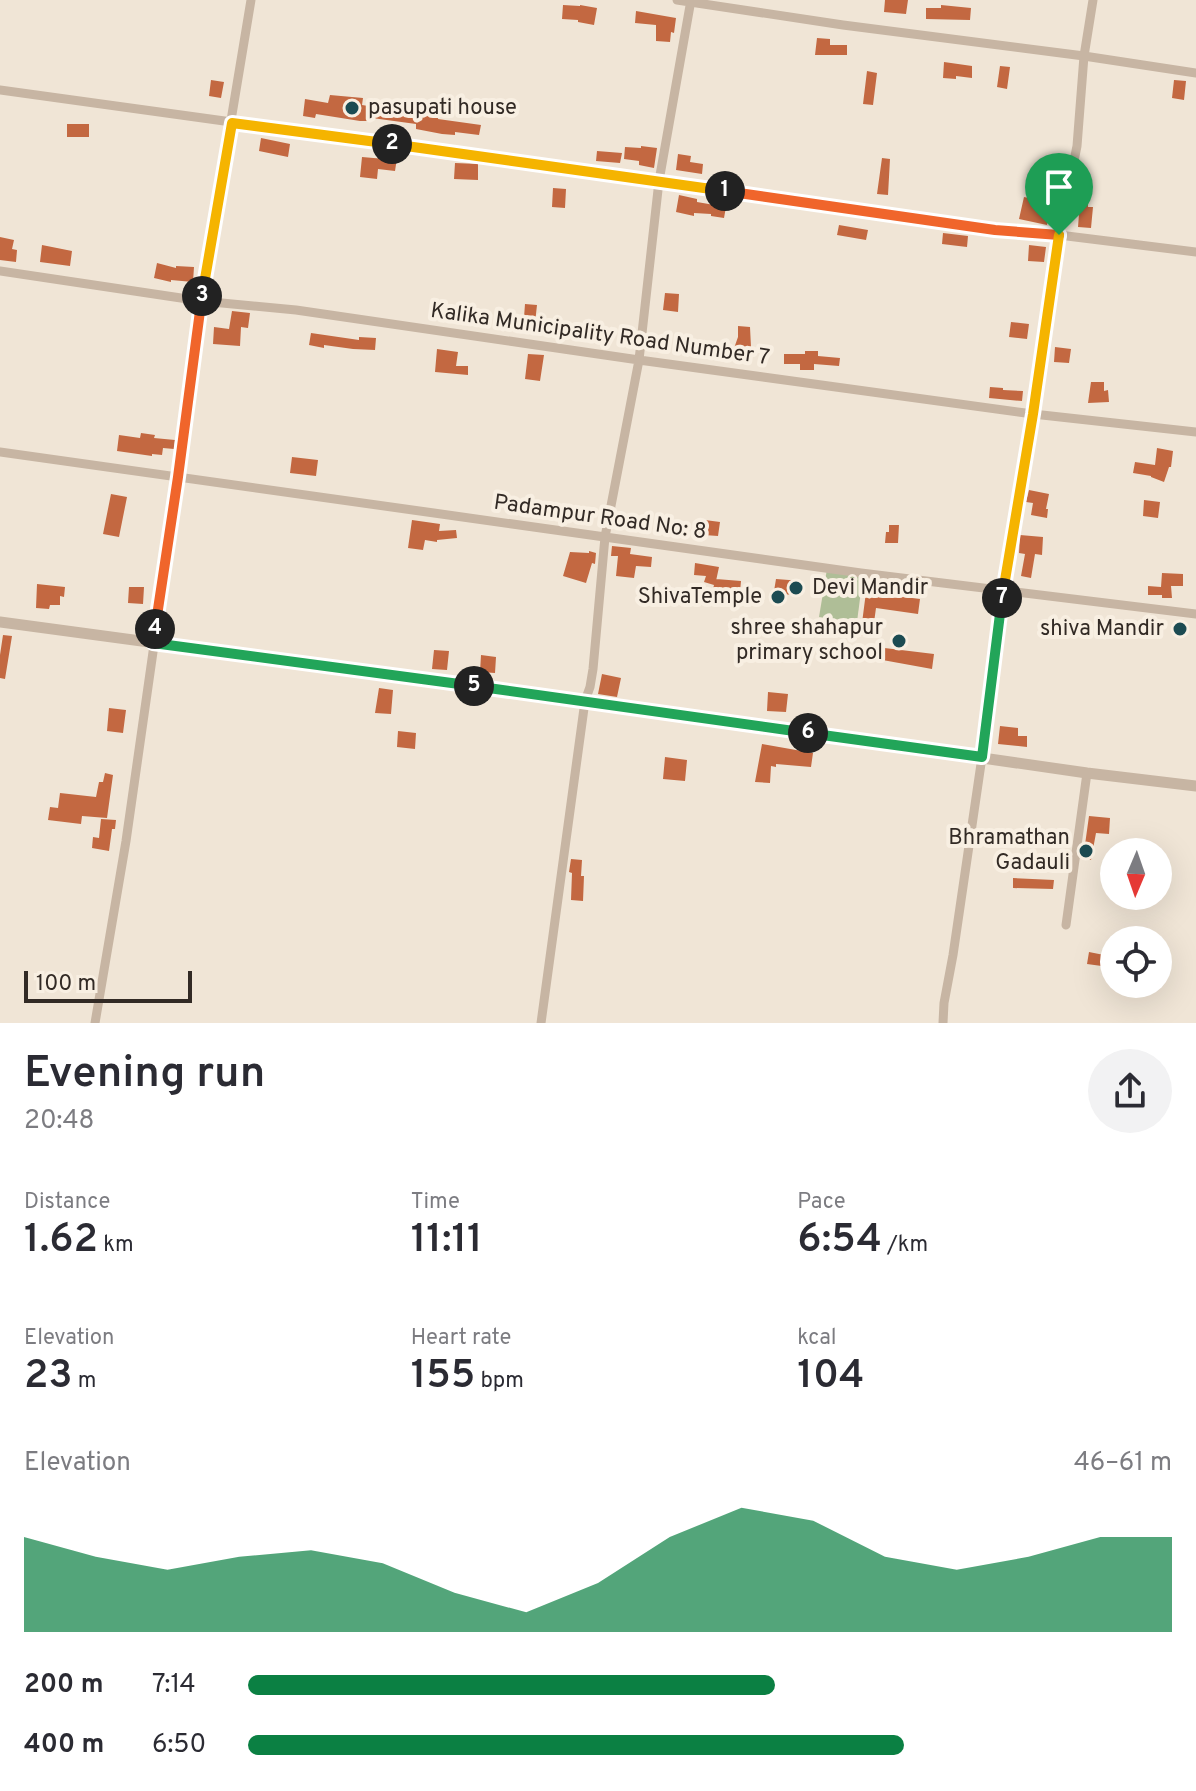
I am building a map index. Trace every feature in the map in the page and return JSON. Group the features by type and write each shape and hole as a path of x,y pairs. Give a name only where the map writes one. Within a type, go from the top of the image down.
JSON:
{"street":[{"path":"95,1023 126,841 201,301 251,0"},
{"path":"677,0 1196,73"},
{"path":"943,1023 1003,591 1059,235 1077,146 1084,56 1093,0"},
{"path":"541,1023 585,701 593,669 605,537 639,360 659,181 690,1"},
{"path":"0,90 995,230 1196,252"},
{"name":"Kalika Municipality Road Number 7","path":"0,271 1033,414 1196,432"},
{"name":"Padampur Road No: 8","path":"0,452 1003,591 1196,614"},
{"path":"0,622 1196,786"},
{"path":"1066,925 1087,773"}],"green space":[{"path":"827,569 863,575 857,622 819,617"}],"building":[{"path":"885,0 908,0 906,14 884,12"},
{"path":"563,5 597,8 594,25 562,19"},
{"path":"941,5 971,8 970,20 926,19 926,8 941,8"},
{"path":"636,11 676,18 670,42 656,41 656,25 635,23"},
{"path":"817,38 830,39 830,45 847,45 847,55 815,55"},
{"path":"944,62 972,66 972,78 943,78"},
{"path":"1000,66 1010,67 1007,89 997,87"},
{"path":"867,71 877,73 873,105 863,104"},
{"path":"211,80 224,82 221,98 209,96"},
{"path":"1174,80 1186,81 1184,100 1172,98"},
{"path":"330,95 363,98 362,105 394,110 418,113 419,107 439,110 438,119 481,125 479,135 442,134 416,129 416,124 372,118 371,121 360,121 316,114 315,118 303,116 305,99 328,103"},
{"path":"67,124 89,124 89,137 67,137"},
{"path":"261,138 290,144 288,157 259,151"},
{"path":"625,147 657,148 654,168 624,159"},
{"path":"597,151 622,153 620,163 596,161"},
{"path":"678,154 691,156 690,162 703,164 702,174 676,170"},
{"path":"385,156 397,158 395,171 378,169 377,179 360,177 362,157 385,159"},
{"path":"882,158 890,159 888,195 877,194"},
{"path":"455,163 478,164 478,180 454,179"},
{"path":"553,188 566,189 565,208 552,207"},
{"path":"679,195 726,207 724,218 676,212"},
{"path":"1024,197 1051,203 1047,225 1019,219"},
{"path":"1080,201 1088,202 1088,207 1093,207 1091,228 1078,227"},
{"path":"839,225 868,230 866,240 837,235"},
{"path":"943,233 968,236 967,247 942,244"},
{"path":"0,237 14,240 12,249 17,250 16,262 0,260"},
{"path":"42,245 72,251 70,266 40,262"},
{"path":"1029,245 1046,247 1044,262 1028,261"},
{"path":"157,263 176,268 194,267 193,282 154,278"},
{"path":"665,293 679,294 678,312 663,310"},
{"path":"525,304 537,305 534,332 523,331"},
{"path":"232,311 250,313 248,328 241,327 240,346 213,344 214,327 229,329"},
{"path":"1011,322 1029,324 1027,339 1009,337"},
{"path":"738,326 750,327 751,347 754,348 749,360 732,354"},
{"path":"311,333 359,340 359,337 376,338 375,350 309,345"},
{"path":"1055,347 1071,349 1069,363 1054,362"},
{"path":"437,349 458,352 456,366 468,366 468,375 435,372"},
{"path":"805,351 818,351 818,356 840,358 839,366 814,364 814,370 800,370 800,364 784,364 784,354 805,354"},
{"path":"528,354 544,355 540,381 525,379"},
{"path":"1091,382 1104,382 1109,402 1088,403"},
{"path":"990,387 1023,391 1022,401 989,398"},
{"path":"141,433 175,440 174,449 163,448 162,455 152,456 117,451 119,435 140,438"},
{"path":"1157,448 1173,451 1171,467 1164,482 1133,473 1135,462 1155,465"},
{"path":"292,457 318,460 316,476 290,473"},
{"path":"1029,490 1049,494 1047,518 1031,515 1033,503 1026,502"},
{"path":"111,494 127,497 119,537 103,534"},
{"path":"1144,500 1160,502 1158,518 1143,516"},
{"path":"412,520 440,524 439,531 456,530 457,538 437,542 425,540 423,550 408,548"},
{"path":"705,520 720,522 718,536 704,535"},
{"path":"889,525 899,525 898,543 885,543"},
{"path":"1020,535 1043,537 1042,555 1035,554 1031,578 1021,576 1025,554 1019,553"},
{"path":"612,546 631,548 630,554 652,557 651,567 636,566 634,578 616,576 618,556 611,556"},
{"path":"570,552 596,553 595,564 592,563 586,583 563,576"},
{"path":"695,563 719,567 716,579 741,581 740,592 713,589 714,585 704,582 706,576 694,575"},
{"path":"1162,573 1183,574 1183,586 1171,586 1172,598 1148,595 1148,586 1161,587"},
{"path":"776,579 802,581 801,596 784,594 783,604 772,603"},
{"path":"37,584 65,587 64,597 60,596 60,605 50,605 49,609 36,608"},
{"path":"129,587 144,587 143,604 128,603"},
{"path":"742,592 761,593 760,605 741,604"},
{"path":"866,592 920,599 918,614 876,608 872,637 828,632 830,619 862,623"},
{"path":"3,635 12,636 5,679 0,678"},
{"path":"868,646 934,654 932,669 866,657"},
{"path":"434,650 449,651 447,670 432,669"},
{"path":"481,655 496,657 495,673 480,672"},
{"path":"602,674 621,678 617,697 598,694"},
{"path":"379,688 393,690 391,714 375,713"},
{"path":"768,692 788,694 786,712 767,711"},
{"path":"109,708 126,710 123,733 107,731"},
{"path":"1000,726 1018,728 1018,736 1027,736 1027,747 998,744"},
{"path":"398,731 416,733 415,749 397,747"},
{"path":"762,744 813,753 811,767 776,764 776,767 771,766 770,783 755,782"},
{"path":"665,757 687,760 685,781 663,779"},
{"path":"105,773 113,775 107,818 82,816 81,824 48,820 50,807 58,808 60,793 96,797 99,782 103,782"},
{"path":"1089,816 1110,818 1109,834 1096,833 1091,860 1083,859"},
{"path":"101,819 116,820 109,851 92,848 93,837 99,838"},
{"path":"571,859 582,860 583,901 571,900"},
{"path":"1013,878 1054,880 1053,889 1013,888"},
{"path":"1089,952 1100,954 1100,966 1087,964"}],"place":[{"name":"pasupati house","path":"352,108"},
{"name":"Devi Mandir","path":"796,588"},
{"name":"ShivaTemple","path":"778,597"},
{"name":"shiva Mandir","path":"1180,629"},
{"name":"shree shahapur primary school","path":"899,641"},
{"name":"Bhramathan Gadauli","path":"1086,851"}],"route":[{"path":"232,123 995,230 1059,235 1003,591 982,757 153,643 201,301 232,123"}]}
